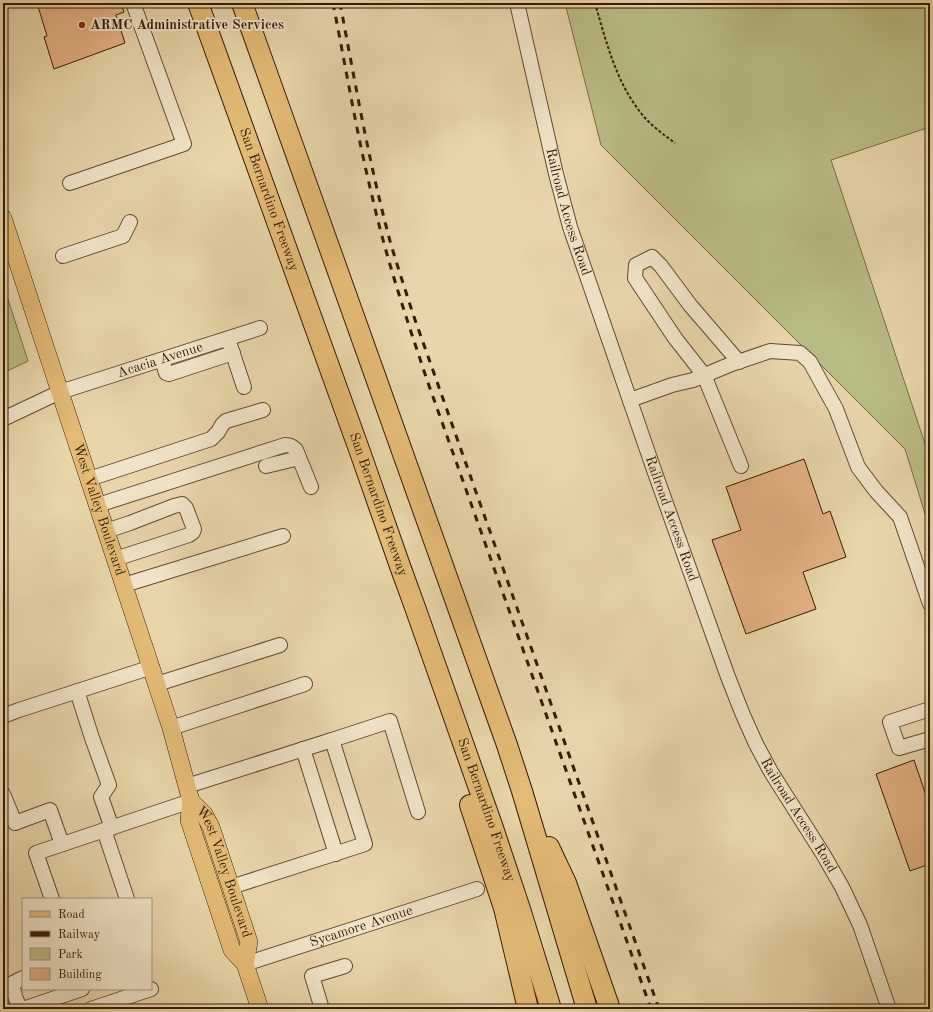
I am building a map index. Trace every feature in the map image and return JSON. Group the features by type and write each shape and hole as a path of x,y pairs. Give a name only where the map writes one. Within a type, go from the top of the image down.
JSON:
{"highway":[{"name":"San Bernardino Freeway","path":"198,3 360,452 498,843 551,1009"},
{"path":"242,3 507,745 587,1009"},
{"path":"416,610 434,692 448,743 504,908 528,1009"},
{"path":"522,791 566,883 610,1009"}],"main road":[{"name":"West Valley Boulevard","path":"3,218 152,666 189,794 189,820 232,950 245,964"},
{"name":"West Valley Boulevard","path":"189,794 204,814 211,827 231,887 249,942 245,964"},
{"path":"245,964 260,1009"}],"street":[{"path":"70,183 184,144 133,3"},
{"name":"Railroad Access Road","path":"518,3 554,166 570,227 728,677 756,744 771,772 842,887 860,926 889,1009"},
{"path":"63,256 123,236 130,222"},
{"path":"739,362 690,305 661,266 652,257 636,265 635,278 676,338 704,375 741,466"},
{"name":"Acacia Avenue","path":"3,419 60,392 260,328"},
{"path":"228,339 244,386"},
{"path":"630,400 693,380 770,351 800,353 810,362 836,409 858,467 876,492 900,517 930,604"},
{"path":"162,360 166,373 169,374 233,353"},
{"path":"89,479 211,439 226,421 263,410"},
{"path":"98,505 285,445 292,446 296,450 311,486"},
{"path":"266,466 299,458"},
{"path":"106,531 182,504 186,508 194,529 193,532 189,534 116,559"},
{"path":"124,585 283,536"},
{"path":"157,684 280,645"},
{"path":"3,716 152,666"},
{"path":"171,728 305,684"},
{"path":"77,691 109,785 101,797 127,898"},
{"path":"930,709 890,722 899,748 930,739"},
{"path":"52,898 36,853 108,829 189,794 303,749 390,721 418,812"},
{"path":"231,887 365,844 332,740"},
{"path":"303,749 336,854"},
{"path":"3,794 15,823 50,810 62,844"},
{"name":"Sycamore Avenue","path":"245,964 477,889"},
{"path":"322,1009 312,976 345,966"},
{"path":"22,978 13,983 13,990 17,1002 22,1009 79,990"},
{"path":"91,1009 148,990"}],"path":[{"path":"595,3 605,37 622,84 640,113 654,127 675,143"}],"green space":[{"path":"565,3 930,3 930,127 831,160 930,459 930,530 905,449 601,145"},
{"path":"3,284 28,361 3,373"}],"building":[{"name":"ARMC Administrative Services","path":"37,3 121,3 124,12 116,15 125,43 54,69 44,37 47,36"},
{"path":"804,459 823,514 830,511 846,557 803,572 816,609 746,634 712,540 741,530 726,487"},
{"path":"914,760 930,807 930,864 910,871 876,774"}],"railway":[{"path":"333,3 367,176 391,268 405,313 427,380 651,1009"},
{"path":"340,3 375,182 398,268 659,1009"}],"place":[{"name":"ARMC Administrative Services","path":"82,25"}]}
